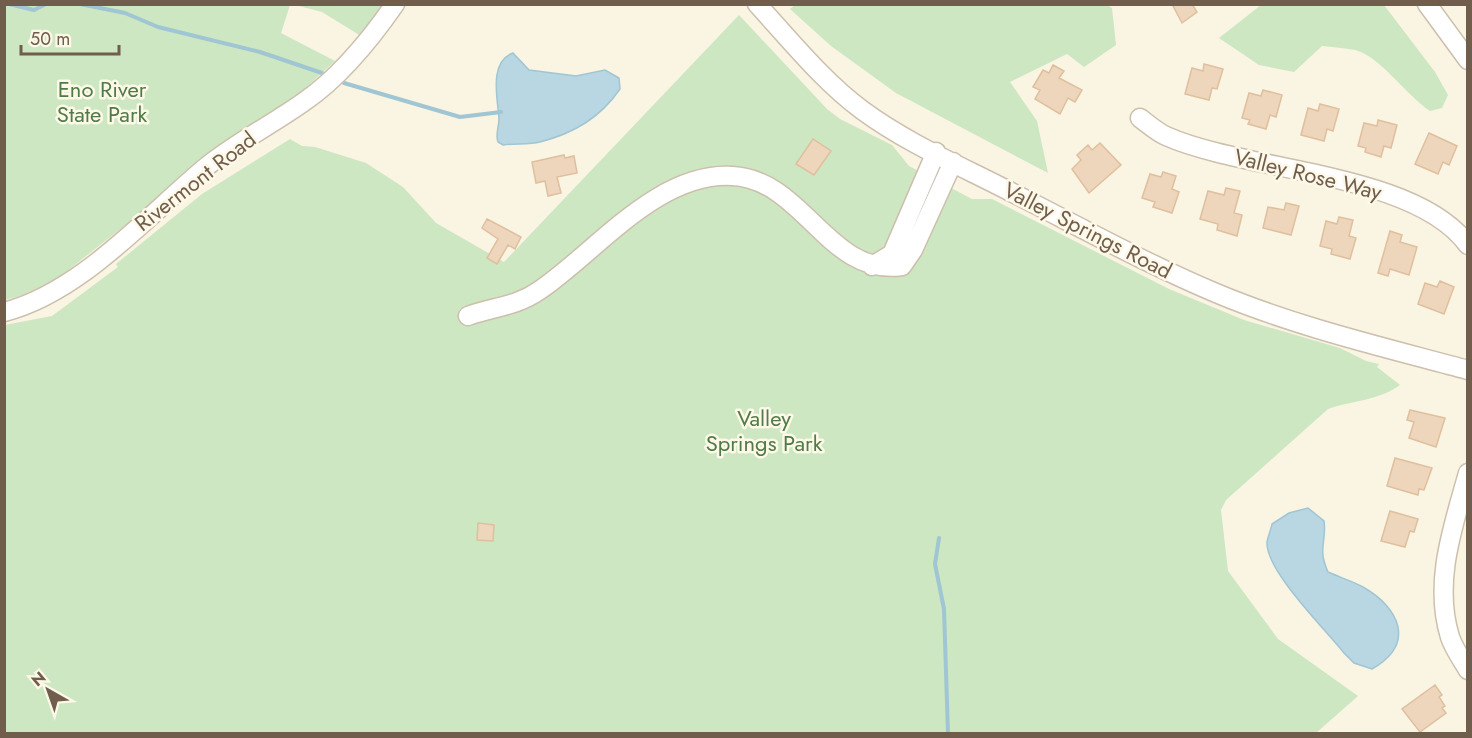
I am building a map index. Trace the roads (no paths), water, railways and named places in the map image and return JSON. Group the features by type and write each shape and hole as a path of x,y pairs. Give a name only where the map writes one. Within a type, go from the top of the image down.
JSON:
{"street":[{"name":"Rivermont Road","path":"4,312 30,304 77,277 209,165 308,99 344,68 395,4"},
{"name":"Valley Springs Road","path":"757,4 845,96 879,121 953,162 1217,293 1294,322 1467,370"},
{"path":"1427,4 1467,60"},
{"name":"Valley Rose Way","path":"1140,118 1165,136 1201,147 1397,196 1437,215 1467,245"},
{"path":"872,266 892,254 936,152"},
{"path":"468,316 502,309 539,291 634,214 667,192 699,179 731,176 777,190 847,254 872,266 893,267 906,262 953,162"},
{"path":"1467,473 1443,573 1443,602 1451,638 1467,670"}],"water":[{"path":"513,53 529,70 576,76 605,70 619,78 620,89 595,116 575,129 540,142 503,145 497,139 499,119 496,82 500,64"},
{"path":"1308,508 1324,521 1323,557 1328,572 1363,587 1376,596 1386,605 1398,626 1398,638 1394,649 1386,659 1372,669 1354,663 1344,653 1286,583 1269,554 1267,542 1272,524 1289,513"}],"waterway":[{"path":"9,4 34,10 46,4"},
{"path":"80,4 125,13 158,27 260,52 322,73"},
{"path":"344,83 460,117 501,112"},
{"path":"939,538 935,564 944,609 948,734"}],"park label":[{"name":"Eno River State Park","path":"102,102"},
{"name":"Valley Springs Park","path":"764,431"}]}
